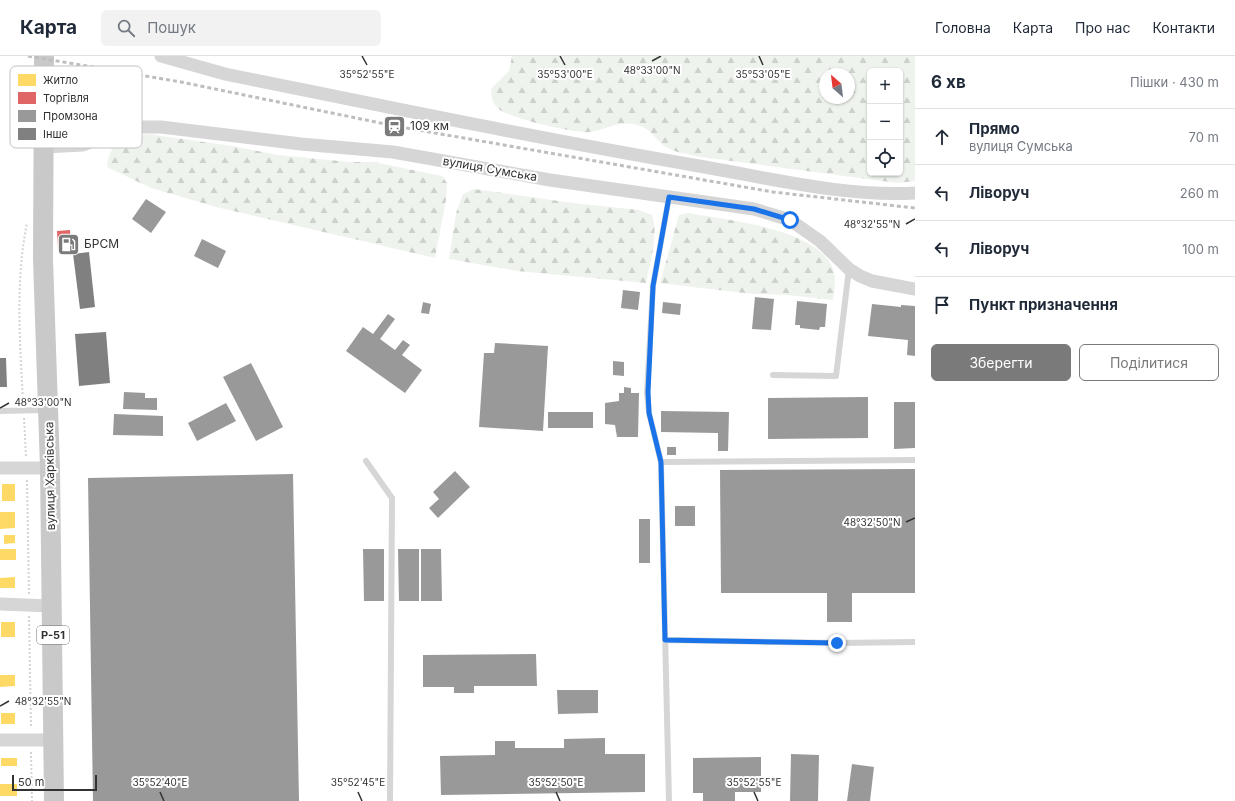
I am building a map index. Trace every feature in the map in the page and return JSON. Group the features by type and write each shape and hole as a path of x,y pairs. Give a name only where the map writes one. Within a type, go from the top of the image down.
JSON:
{"main road":[{"name":"вулиця Харківська","path":"44,148 43,259 50,468 54,801"}],"street":[{"path":"161,56 226,74 625,154 824,187 892,194 915,193"},
{"name":"вулиця Сумська","path":"142,127 161,127 301,144 394,152 550,180 754,209 790,220 820,241 849,269 872,281 915,289"},
{"path":"0,468 50,468"},
{"path":"0,604 52,606"},
{"path":"0,740 53,740"}],"lane":[{"path":"669,197 653,286 648,392 649,413 661,462 669,801"},
{"path":"773,375 836,376 849,269"},
{"path":"0,411 23,412 48,410"},
{"path":"661,462 915,460"},
{"path":"366,461 392,498 390,801"},
{"path":"665,640 837,643 915,642"}],"path":[{"path":"27,222 19,269 19,322 26,468 32,801"}],"green space":[{"path":"512,56 915,56 915,181 897,183 701,157 676,152 663,145 643,127 628,123 589,132 571,131 529,121 500,110 493,101 491,89 509,71"},
{"path":"148,134 232,146 278,155 350,162 374,162 442,176 447,183 446,200 435,258 216,207 151,188 107,167 111,151 113,148 142,148 142,135"},
{"path":"474,189 573,203 639,210 652,215 655,230 652,258 646,283 517,271 449,259 456,213 463,194"},
{"path":"688,213 769,228 791,235 809,244 824,255 833,269 835,284 833,300 788,295 753,294 660,283 679,215"}],"building: Житло":[{"path":"2,484 15,484 15,501 2,501"},
{"path":"0,512 15,512 15,528 0,529"},
{"path":"4,535 15,535 15,543 4,544"},
{"path":"0,549 16,549 16,560 0,560"},
{"path":"15,577 15,588 0,588 0,578"},
{"path":"1,622 15,622 15,637 1,637"},
{"path":"0,675 15,675 15,686 0,687"},
{"path":"1,713 15,713 15,724 1,724"},
{"path":"1,758 17,758 17,766 1,766"},
{"path":"0,784 17,784 17,796 0,796"}],"building: Торгівля":[{"path":"70,230 71,248 58,249 57,231"}],"building: Промзона":[{"path":"146,199 166,212 151,233 132,219"},
{"path":"202,239 226,251 218,268 194,256"},
{"path":"623,290 640,292 638,310 621,308"},
{"path":"755,297 774,299 771,330 752,329"},
{"path":"797,301 827,304 825,327 820,327 819,330 800,328 800,325 795,325"},
{"path":"423,302 431,304 429,314 421,313"},
{"path":"663,302 681,304 680,315 662,313"},
{"path":"872,304 901,307 901,305 915,306 915,356 907,355 908,340 868,336"},
{"path":"388,314 395,319 380,339 395,350 403,340 410,345 402,355 422,370 405,393 346,351 363,327 373,334"},
{"path":"495,343 548,346 543,431 479,427 484,353 494,353"},
{"path":"613,361 624,362 624,376 613,375"},
{"path":"251,363 283,427 256,441 223,377"},
{"path":"624,387 631,388 631,393 639,393 638,437 617,437 615,425 605,424 605,403 619,401 619,393 624,393"},
{"path":"124,392 145,393 145,398 157,398 157,410 123,409"},
{"path":"868,397 868,438 768,439 768,398"},
{"path":"894,402 915,402 915,448 894,449"},
{"path":"226,403 236,421 197,441 188,423"},
{"path":"661,411 729,412 728,451 718,451 718,433 661,432"},
{"path":"548,412 593,412 593,428 548,428"},
{"path":"114,414 163,416 163,436 113,435"},
{"path":"667,447 676,447 676,455 667,455"},
{"path":"915,469 915,593 852,593 852,622 827,622 827,593 721,593 720,470"},
{"path":"455,471 470,487 438,518 429,508 439,499 433,492"},
{"path":"293,474 299,801 93,801 88,478"},
{"path":"675,506 695,506 695,526 675,526"},
{"path":"639,519 650,519 650,563 639,563"},
{"path":"363,549 384,549 384,601 364,601"},
{"path":"398,549 419,549 419,601 399,601"},
{"path":"421,549 441,549 442,601 421,601"},
{"path":"536,654 537,686 474,686 474,693 454,693 454,687 423,687 423,655"},
{"path":"557,690 598,690 598,713 558,714"},
{"path":"605,738 605,754 645,754 645,792 441,795 440,756 495,755 495,741 515,741 515,748 564,748 564,739"},
{"path":"791,754 819,755 818,801 790,801"},
{"path":"761,757 761,792 735,792 735,801 703,801 703,793 693,793 693,758"},
{"path":"852,764 874,767 870,801 847,801"}],"building: Інше":[{"path":"89,252 95,307 80,309 73,254"},
{"path":"106,332 110,383 79,386 75,334"},
{"path":"0,358 6,358 7,387 0,387"}],"railway":[{"path":"28,56 87,66"},
{"path":"142,75 395,126 773,192 915,208"}],"place":[{"name":"109 км","path":"395,126"},
{"name":"БРСМ","path":"68,244"}],"route":[{"path":"790,220 769,212 754,209 669,197 653,286 648,392 649,413 660,452 661,462 665,640 837,643"}]}
